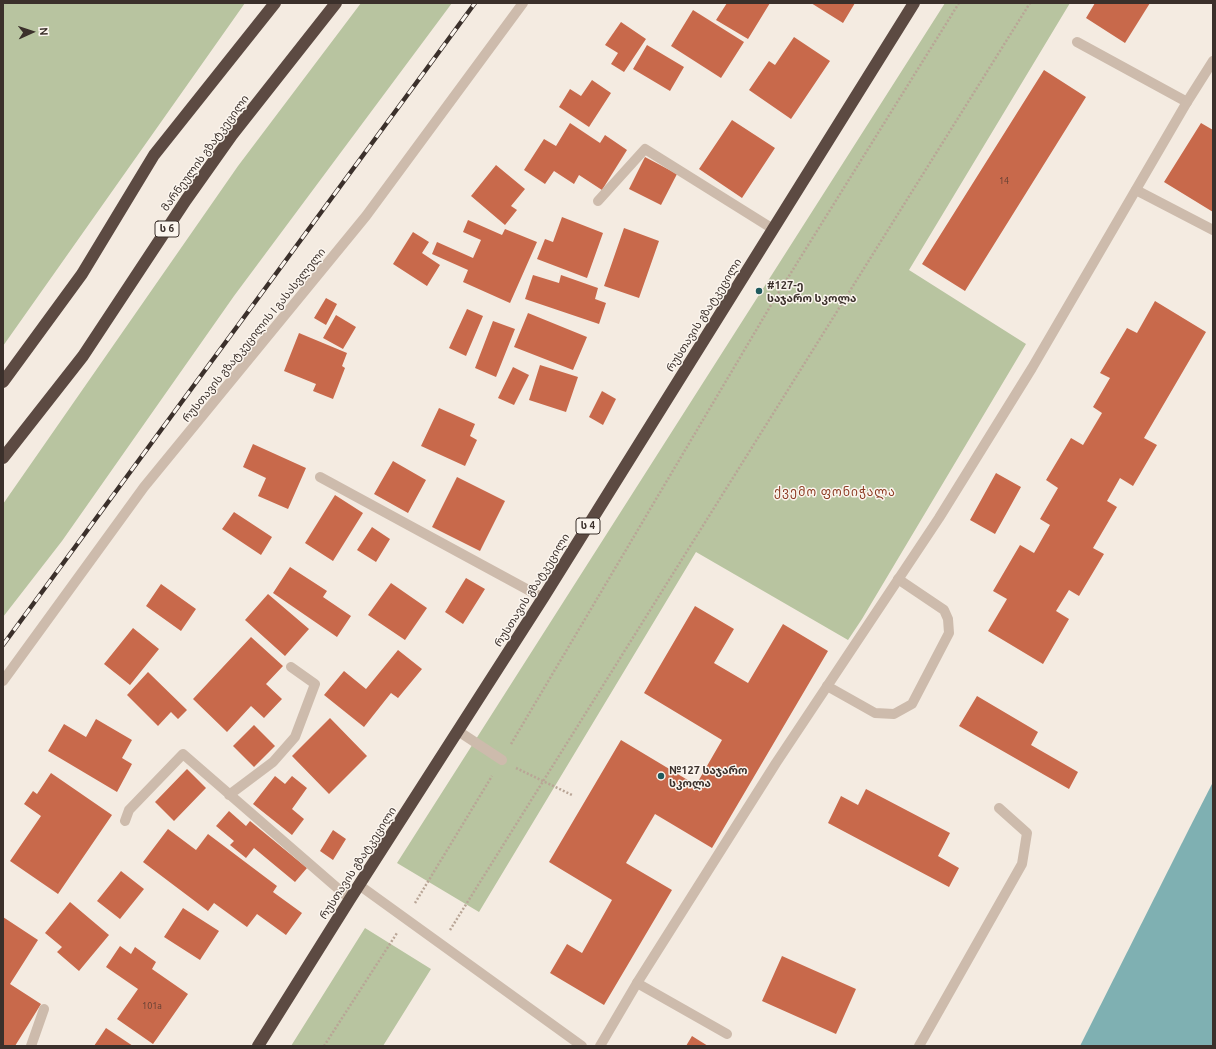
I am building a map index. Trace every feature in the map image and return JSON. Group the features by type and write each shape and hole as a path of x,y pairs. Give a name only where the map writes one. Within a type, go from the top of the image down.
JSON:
{"highway":[{"path":"3,382 82,274 154,155 275,3"},
{"name":"მარნეულის გზატკეცილი","path":"3,458 83,356 186,200 232,134 336,3"},
{"name":"რუსთავის გზატკეცილი","path":"258,1046 359,884 543,598 914,3"}],"street":[{"name":"რუსთავის გზატკეცილის I გასასვლელი","path":"3,681 144,487 366,216 522,3"},
{"path":"1077,42 1188,102"},
{"path":"600,1046 637,982 776,763 939,518 1032,368 1213,61"},
{"path":"598,201 645,149 774,229"},
{"path":"1136,190 1213,230"},
{"path":"320,477 543,598"},
{"path":"827,686 875,713 894,714 912,704 949,633 948,619 944,610 898,579"},
{"path":"229,795 273,762 295,737 315,684 291,667"},
{"path":"458,731 502,760"},
{"path":"125,822 129,810 183,754 350,899"},
{"path":"919,1046 1022,864 1027,834 999,808"},
{"path":"359,884 582,1046"},
{"path":"637,982 727,1034"},
{"path":"31,1046 44,1009"}],"path":[{"path":"324,1046 406,918 502,760 774,300 959,3"},
{"path":"441,944 1030,3"},
{"path":"502,760 572,795"}],"green space":[{"path":"3,3 245,3 3,346"},
{"path":"361,3 452,3 234,296 62,541 3,617 3,504 238,166"},
{"path":"945,3 1070,3 909,270 1026,344 848,640 696,552 479,912 397,863"},
{"path":"365,928 431,969 383,1046 291,1046"}],"water":[{"path":"1213,782 1213,1046 1080,1046 1189,829"}],"building":[{"path":"727,3 770,3 748,39 716,20"},
{"path":"811,3 855,3 843,23"},
{"path":"1095,3 1150,3 1125,43 1086,18"},
{"path":"693,10 744,42 721,78 671,46"},
{"path":"621,22 646,39 624,72 611,64 618,53 605,45"},
{"path":"794,37 830,61 791,119 749,90 769,61 775,65"},
{"path":"647,45 684,67 670,91 633,69"},
{"path":"1044,70 1086,97 965,291 922,264"},
{"path":"592,80 611,93 589,127 559,107 570,89 581,96"},
{"path":"732,120 775,148 742,198 699,169"},
{"path":"570,123 600,143 605,135 627,150 602,190 579,175 574,184 554,171 545,184 524,170 544,139 556,146"},
{"path":"1201,123 1213,130 1213,212 1164,182"},
{"path":"645,157 677,174 661,205 629,189"},
{"path":"496,165 525,189 511,206 517,210 505,225 471,196"},
{"path":"562,217 603,233 587,278 537,259 545,239 553,242"},
{"path":"468,220 502,235 505,229 537,242 510,303 463,282 468,270 432,254 437,242 473,258 481,240 463,232"},
{"path":"624,228 659,241 639,298 604,286"},
{"path":"413,232 429,242 422,253 440,265 427,286 393,264"},
{"path":"533,275 559,283 561,275 598,288 595,299 606,303 599,324 525,299"},
{"path":"326,298 337,304 326,325 314,318"},
{"path":"1155,301 1206,332 1144,438 1157,445 1133,486 1120,478 1107,501 1117,507 1093,548 1104,554 1079,596 1069,590 1056,611 1069,619 1043,664 988,631 1007,599 993,591 1020,545 1034,553 1050,525 1040,519 1058,488 1046,480 1071,438 1083,445 1102,413 1093,407 1110,378 1100,373 1127,328 1137,333"},
{"path":"467,309 483,316 466,356 449,348"},
{"path":"528,313 587,337 573,370 514,347"},
{"path":"336,315 356,327 343,349 323,338"},
{"path":"493,321 515,329 496,377 475,368"},
{"path":"299,333 347,353 342,366 345,368 333,399 313,391 316,384 284,371"},
{"path":"540,365 578,377 566,412 529,400"},
{"path":"513,367 529,375 514,405 498,398"},
{"path":"602,391 616,399 603,425 589,417"},
{"path":"439,408 475,424 470,436 477,440 465,466 421,446"},
{"path":"253,444 306,468 288,509 258,496 266,478 243,467"},
{"path":"393,461 426,480 408,513 374,494"},
{"path":"996,473 1021,487 995,534 970,520"},
{"path":"457,477 505,501 480,551 432,527"},
{"path":"335,495 363,513 333,561 305,543"},
{"path":"234,512 272,537 261,555 222,529"},
{"path":"372,527 390,539 376,562 357,550"},
{"path":"290,567 327,591 323,597 351,616 337,637 273,593"},
{"path":"466,578 485,589 463,624 445,612"},
{"path":"391,583 427,608 405,640 368,615"},
{"path":"161,584 196,609 181,631 146,606"},
{"path":"268,594 309,629 285,656 245,620"},
{"path":"695,606 734,629 714,663 748,683 783,624 828,651 712,848 655,814 626,863 672,890 604,1005 550,973 567,944 582,953 612,900 549,862 621,740 696,785 722,740 644,693"},
{"path":"133,628 159,649 130,685 104,664"},
{"path":"251,637 283,666 266,684 282,699 264,718 251,706 227,732 193,699"},
{"path":"398,650 422,669 398,698 391,693 364,727 324,695 344,671 366,689"},
{"path":"148,672 187,710 178,719 171,712 158,726 127,695"},
{"path":"977,696 1038,732 1031,745 1078,772 1069,789 959,726"},
{"path":"330,718 367,756 329,794 292,756"},
{"path":"96,719 132,740 122,758 132,764 117,792 48,751 64,724 86,737"},
{"path":"254,725 275,746 254,767 233,746"},
{"path":"187,769 206,788 174,821 155,802"},
{"path":"51,773 112,815 58,894 10,861 41,816 24,804 33,791 37,794"},
{"path":"275,776 285,784 292,776 307,788 292,809 304,819 292,835 253,804"},
{"path":"866,789 950,833 938,856 959,868 949,887 828,823 841,796 858,805"},
{"path":"229,811 246,826 250,821 307,868 295,882 254,848 246,858 230,845 234,841 216,826"},
{"path":"168,829 196,850 208,834 277,886 273,892 302,913 286,935 257,914 247,927 214,903 208,911 143,862"},
{"path":"333,830 346,839 333,860 320,851"},
{"path":"121,871 144,889 120,919 97,901"},
{"path":"70,902 109,935 79,971 57,952 62,947 45,933"},
{"path":"183,908 219,931 200,960 164,937"},
{"path":"3,917 38,940 10,984 41,1004 15,1046 3,1046"},
{"path":"120,946 131,954 135,947 156,962 152,969 188,994 153,1044 117,1019 138,989 106,967"},
{"path":"782,956 856,989 836,1034 762,1001"},
{"path":"106,1028 133,1046 94,1046"},
{"path":"692,1036 708,1046 686,1046"}],"railway":[{"path":"3,645 475,3"}],"place":[{"name":"#127-ე საჯარო სკოლა","path":"759,291"},
{"name":"№127 საჯარო სკოლა","path":"661,776"}],"district":[{"name":"ქვემო ფონიჭალა","path":"835,492"}]}
